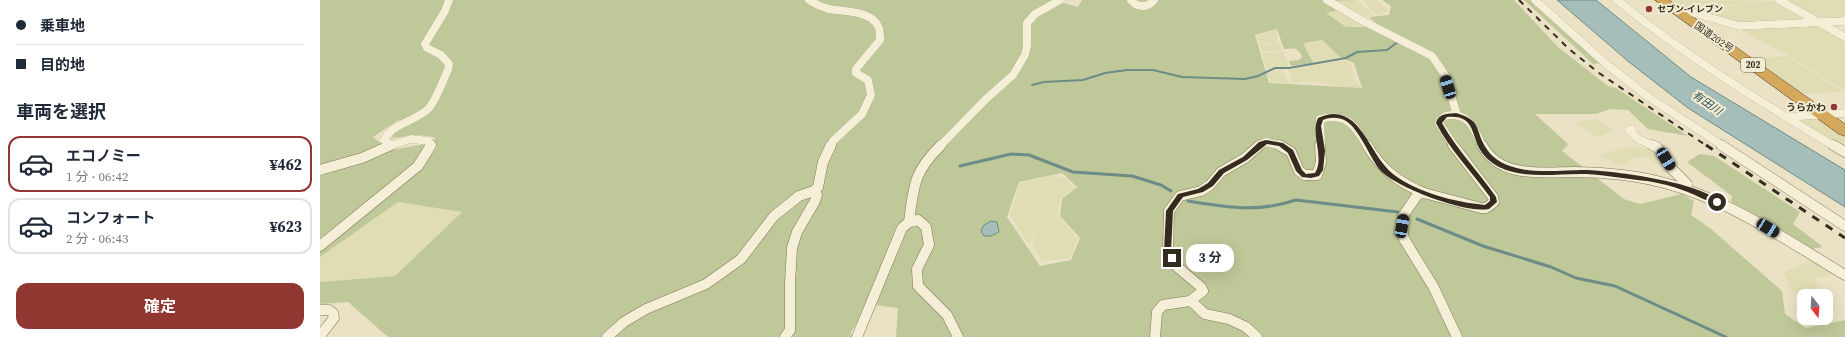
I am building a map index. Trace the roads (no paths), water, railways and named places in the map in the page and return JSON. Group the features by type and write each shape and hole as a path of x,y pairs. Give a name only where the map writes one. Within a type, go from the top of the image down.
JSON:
{"highway":[{"name":"国道202号","path":"1665,3 1845,130"}],"street":[{"path":"390,144 384,140 387,133 417,117 429,108 448,70 449,64 441,55 427,48 425,44 427,37 445,11 449,0"},
{"path":"607,337 624,322 646,310 706,284 741,259 774,216 799,196 814,191 818,187 823,162 833,141 862,114 870,95 870,84 868,80 856,73 856,70 868,52 878,44 880,32 875,14 867,9 818,5 809,0"},
{"path":"909,222 915,180 927,159 986,99 1013,75 1021,64 1025,55 1027,46 1027,22 1035,14 1060,0"},
{"path":"1131,0 1134,4 1142,6 1151,4 1154,0"},
{"path":"1328,0 1363,21 1432,56 1439,63 1445,75 1456,115"},
{"path":"1535,0 1604,64 1647,96 1845,226"},
{"path":"1617,0 1700,62 1786,117 1845,152"},
{"path":"1779,0 1845,37"},
{"path":"1665,3 1739,26 1845,21"},
{"path":"1786,117 1845,113"},
{"path":"1155,337 1157,312 1163,305 1192,302 1203,292 1200,287 1175,265 1168,251 1169,211 1180,196 1201,191 1210,185 1221,172 1245,158 1261,144 1273,142 1281,144 1291,152 1299,171 1304,175 1311,176 1317,174 1320,170 1322,151 1318,126 1320,119 1326,117 1342,117 1348,120 1356,127 1382,168 1392,177 1424,193 1481,208 1486,208 1494,202 1493,197 1474,170 1449,142 1439,123 1440,119 1446,116 1456,115 1469,120 1475,126 1482,147 1490,158 1502,166 1523,172 1587,172 1643,178 1686,188 1739,212 1845,275"},
{"path":"1632,128 1629,130 1638,139 1660,151 1671,168 1687,184 1686,188"},
{"path":"320,170 361,158 390,144 412,139 423,139 429,141 431,144 429,150 418,166 320,246"},
{"path":"785,337 790,330 790,271 794,238 816,202 817,195 814,191"},
{"path":"1424,193 1418,194 1413,199 1403,216 1402,226 1404,239 1433,286 1457,337"},
{"path":"857,337 902,228 909,222 918,220 926,227 929,245 916,269 918,286 947,315 958,337"},
{"path":"1192,302 1205,314 1229,319 1246,327 1257,337"},
{"path":"320,310 329,310 333,313 334,318 320,336"}],"water":[{"name":"有田川","path":"1557,0 1596,0 1691,77 1845,170 1845,207 1688,108 1629,62"},
{"path":"991,221 997,222 999,232 991,236 984,236 981,231 984,225"}],"waterway":[{"path":"1032,85 1044,82 1083,80 1105,73 1127,70 1153,70 1182,77 1245,79 1258,76 1275,68 1289,68 1346,58 1357,52 1387,50 1399,41"},
{"path":"960,166 1011,154 1029,155 1073,172 1132,176 1161,185 1171,191"},
{"path":"1188,201 1229,207 1255,208 1282,204 1296,200 1398,212"},
{"path":"1417,219 1483,246 1551,267 1576,278 1615,286 1726,337"}],"railway":[{"path":"1519,0 1569,49 1599,73 1707,146"},
{"path":"1706,145 1845,238"}],"place":[{"name":"セブン-イレブン","path":"1649,9"},
{"name":"うらかわ","path":"1834,107"}]}
